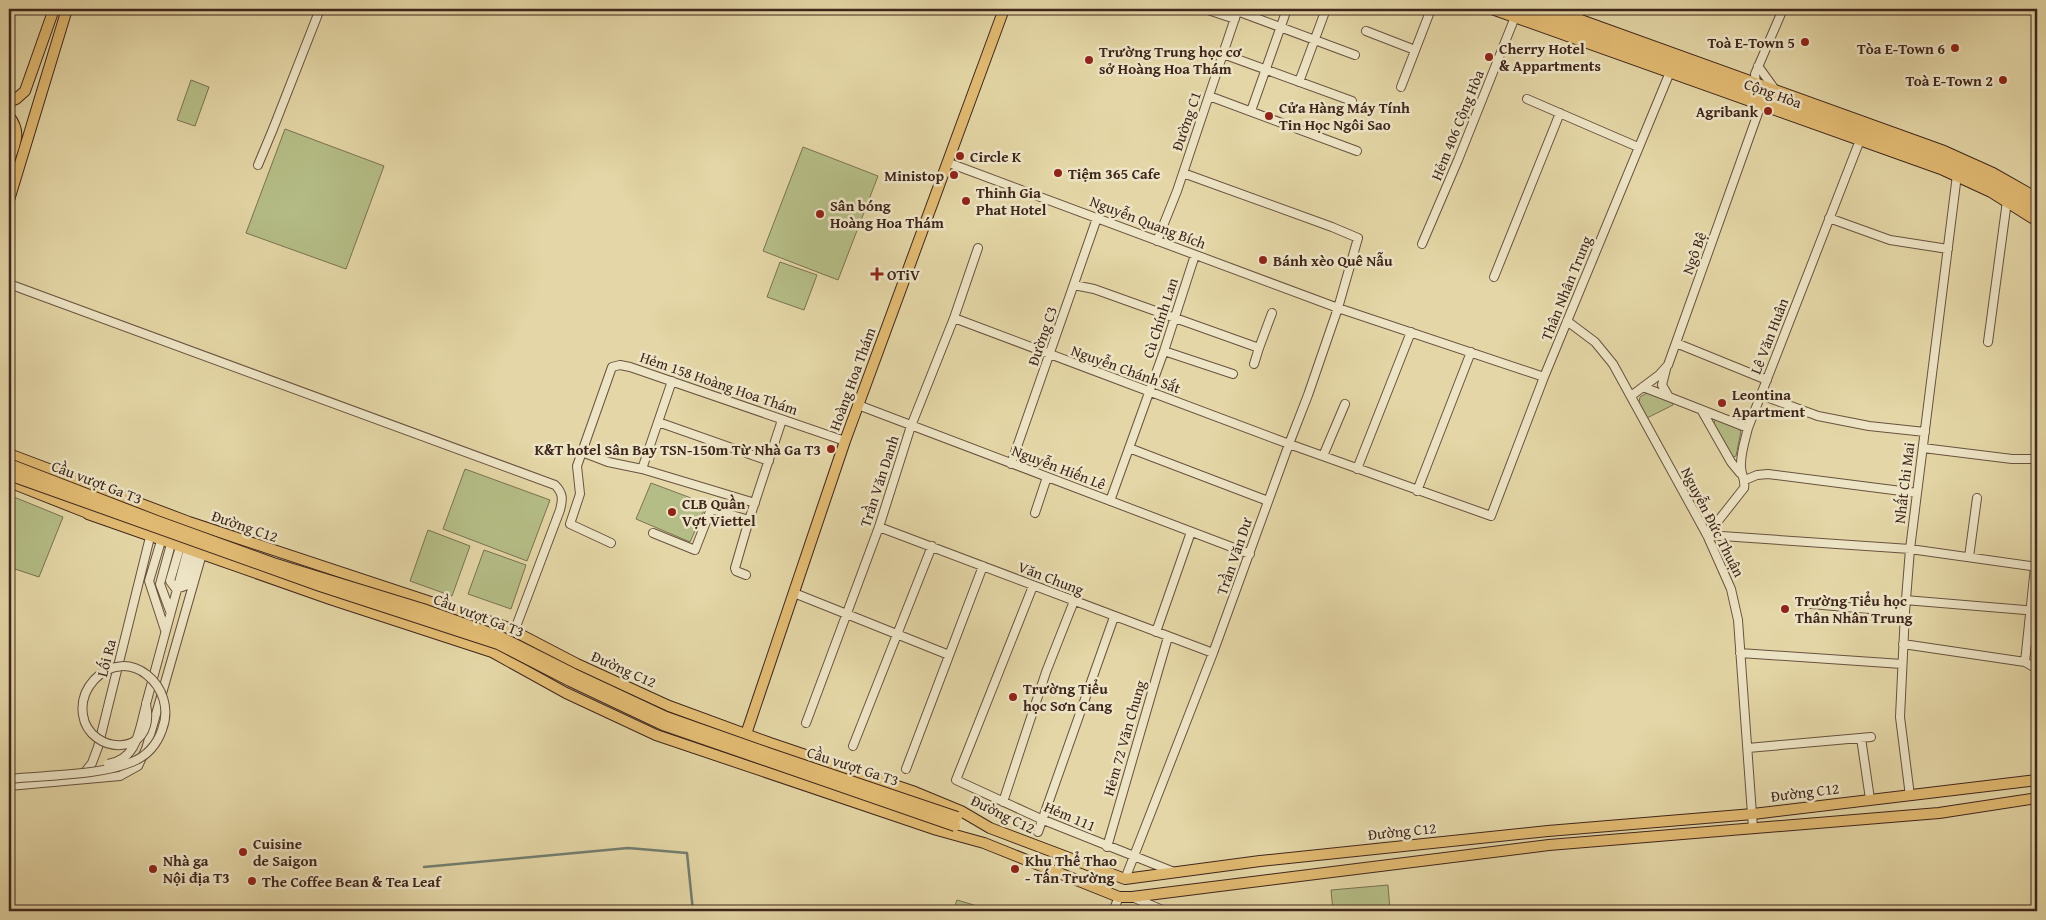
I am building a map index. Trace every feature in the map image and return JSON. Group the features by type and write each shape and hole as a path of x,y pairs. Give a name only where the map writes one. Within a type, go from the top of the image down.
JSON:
{"main road":[{"path":"9,102 25,91 54,9"},
{"path":"9,200 67,9"},
{"name":"Hoàng Hoa Thám","path":"737,763 845,441 949,163 1004,9"},
{"name":"Cộng Hòa","path":"1492,9 1517,13 1757,94 1958,166 1998,186 2037,210"},
{"name":"Cộng Hòa","path":"1550,9 1757,94 1860,140 1957,175 2037,220"},
{"name":"Cộng Hòa","path":"1517,13 1670,72 1757,94 1776,91 1957,156 1993,173 2037,198"},
{"path":"9,116 18,132 9,161"},
{"path":"14,146 15,181"},
{"name":"Đường C12","path":"9,454 159,512 506,627 577,664 669,706 915,792 961,810 990,828 1125,879 1260,861 1548,831 1752,814 2037,780"},
{"name":"Cầu vượt Ga T3","path":"9,464 273,563 423,609 502,637 574,674 666,717 956,821 984,843"},
{"name":"Cầu vượt Ga T3","path":"9,475 320,586 498,644 662,725 956,821 990,828"},
{"name":"Đường C12","path":"9,482 150,537 492,652 566,693 656,735 937,830 984,843 1119,897 1132,898 1549,845 1939,813 2037,798"},
{"path":"87,513 94,488"},
{"path":"150,537 159,512"},
{"path":"183,548 189,522"},
{"path":"330,599 345,574"}],"street":[{"path":"258,165 274,129 320,9"},
{"path":"1206,9 1236,13 1355,55"},
{"path":"1251,111 1286,9"},
{"path":"1299,82 1326,9"},
{"path":"1401,87 1430,9"},
{"name":"Ngô Bệ","path":"1631,396 1659,375 1668,365 1758,114 1755,74 1783,9"},
{"name":"Đường C1","path":"1157,241 1183,173 1236,13"},
{"name":"Hẻm 406 Cộng Hòa","path":"1422,244 1517,13"},
{"path":"1366,31 1415,50"},
{"path":"1223,54 1352,101"},
{"path":"1758,66 1776,91"},
{"name":"Thân Nhân Trung","path":"1491,516 1544,377 1670,72"},
{"path":"1209,96 1357,151"},
{"path":"1527,99 1638,147"},
{"path":"1494,277 1560,113"},
{"name":"Lê Văn Huân","path":"1707,535 1742,492 1745,484 1741,458 1748,428 1860,140"},
{"name":"Nguyễn Quang Bích","path":"949,163 1338,308 1544,377"},
{"name":"Trần Văn Dư","path":"1125,879 1136,855 1213,653 1308,396 1338,308 1358,238 1183,173"},
{"name":"Nhất Chi Mai","path":"1910,796 1900,718 1905,612 1910,549 1957,175"},
{"path":"1988,342 2007,202"},
{"name":"Đường C3","path":"1011,464 1097,218"},
{"path":"1829,218 1890,240 1948,250"},
{"name":"Trần Văn Danh","path":"806,723 879,527 911,426 954,318 978,248"},
{"name":"Cù Chính Lan","path":"1110,501 1150,392 1195,255"},
{"path":"9,284 556,485 562,497 560,510 514,632"},
{"path":"1074,285 1094,289 1259,348"},
{"path":"1254,364 1272,313"},
{"name":"Nguyễn Chánh Sắt","path":"954,318 1289,444 1491,516"},
{"name":"Nguyễn Đức Thuận","path":"1567,321 1586,334 1603,350 1631,396 1707,535 1727,578 1734,599 1740,653 1753,828"},
{"path":"1357,469 1411,332"},
{"path":"1676,344 1767,380"},
{"path":"1164,351 1233,374"},
{"path":"1417,491 1471,352"},
{"name":"Hẻm 158 Hoàng Hoa Thám","path":"611,542 570,524 580,494 577,466 612,367 620,364 630,366 845,441"},
{"path":"1668,365 1662,385 1667,394 1675,400"},
{"path":"642,469 672,381"},
{"path":"1643,387 1748,428"},
{"path":"1761,395 1818,416 1870,426 1925,432"},
{"path":"1323,456 1345,404"},
{"name":"Nguyễn Hiến Lê","path":"858,405 1250,554"},
{"path":"1702,411 1731,462 1743,478 1768,474 1917,493"},
{"path":"746,575 736,571 735,568 782,420"},
{"path":"658,422 769,461"},
{"path":"1129,448 1268,501"},
{"path":"1923,448 2012,459 2037,459"},
{"path":"582,452 608,462 642,469 755,504"},
{"path":"1035,513 1047,477"},
{"path":"1969,557 1977,498"},
{"path":"653,533 696,550 711,509 749,520"},
{"name":"Văn Chung","path":"879,527 1213,653"},
{"path":"1156,632 1190,532"},
{"path":"1707,535 1910,549 2036,567 2034,611 2025,662"},
{"name":"Lối Ra","path":"78,780 95,757 150,537"},
{"path":"854,746 932,546"},
{"path":"176,588 170,582 183,548"},
{"path":"176,588 185,586 183,548"},
{"path":"170,611 160,584 183,548"},
{"path":"165,630 149,581 183,548"},
{"path":"9,786 120,776 138,766 146,749 159,707 183,548"},
{"path":"906,769 983,566"},
{"name":"Hẻm 111","path":"1034,586 956,780 1041,819 1176,872"},
{"path":"9,775 114,763 134,748 176,588"},
{"path":"794,594 949,655"},
{"path":"1906,600 2034,611"},
{"path":"1003,802 1046,672 1074,601"},
{"path":"1811,604 1905,612"},
{"path":"1038,832 1041,819 1114,617"},
{"name":"Hẻm 72 Văn Chung","path":"1108,846 1168,637"},
{"path":"1903,644 2025,662 2037,669"},
{"path":"1740,653 1902,664"},
{"path":"9,779 117,767 134,761 147,753 158,740 167,713 161,690 153,679 142,671 131,667 118,666 107,670 96,677 88,686 83,700 83,715 86,726 93,735 104,742 124,745 138,739 147,726 146,704"},
{"path":"1748,748 1871,737"},
{"path":"1861,738 1870,799"},
{"path":"1113,911 1119,897"},
{"path":"1132,898 1165,911"}],"green space":[{"path":"191,80 209,87 195,126 177,120"},
{"path":"285,129 384,166 346,269 246,233"},
{"name":"Sân bóng Hoàng Hoa Thám","path":"803,147 878,176 838,280 763,251"},
{"path":"780,262 817,275 804,310 767,297"},
{"path":"1647,393 1672,401 1673,405 1647,418 1639,402 1640,397"},
{"path":"1715,419 1741,431 1736,456 1733,457 1714,424"},
{"path":"465,469 550,500 527,561 443,529"},
{"name":"CLB Quần Vợt Viettel","path":"651,483 707,504 690,542 636,519"},
{"path":"9,495 63,517 39,577 9,567"},
{"path":"428,530 470,546 452,596 410,581"},
{"path":"484,550 526,565 511,609 468,594"},
{"path":"1388,885 1390,911 1333,911 1331,890"},
{"path":"957,900 974,905 972,911 953,911"}],"waterway":[{"path":"424,867 628,848 687,853 693,911"}],"place":[{"name":"Toà E-Town 5","path":"1805,42"},
{"name":"Tòa E-Town 6","path":"1955,48"},
{"name":"Cherry Hotel & Appartments","path":"1489,57"},
{"name":"Trường Trung học cơ sở Hoàng Hoa Thám","path":"1089,60"},
{"name":"Toà E-Town 2","path":"2003,80"},
{"name":"Agribank","path":"1768,111"},
{"name":"Cửa Hàng Máy Tính Tin Học Ngôi Sao","path":"1269,116"},
{"name":"Circle K","path":"960,156"},
{"name":"Tiệm 365 Cafe","path":"1058,173"},
{"name":"Ministop","path":"954,175"},
{"name":"Thinh Gia Phat Hotel","path":"966,201"},
{"name":"Sân bóng Hoàng Hoa Thám","path":"820,214"},
{"name":"Bánh xèo Quê Nẫu","path":"1263,260"},
{"name":"OTiV","path":"877,274"},
{"name":"Leontina Apartment","path":"1722,403"},
{"name":"K&T hotel Sân Bay TSN-150m Từ Nhà Ga T3","path":"831,449"},
{"name":"CLB Quần Vợt Viettel","path":"672,512"},
{"name":"Trường Tiểu học Thân Nhân Trung","path":"1785,609"},
{"name":"Trường Tiểu học Sơn Cang","path":"1013,697"},
{"name":"Cuisine de Saigon","path":"243,852"},
{"name":"Nhà ga Nội địa T3","path":"153,869"},
{"name":"Khu Thể Thao - Tấn Trường","path":"1015,869"},
{"name":"The Coffee Bean & Tea Leaf","path":"252,881"}]}
